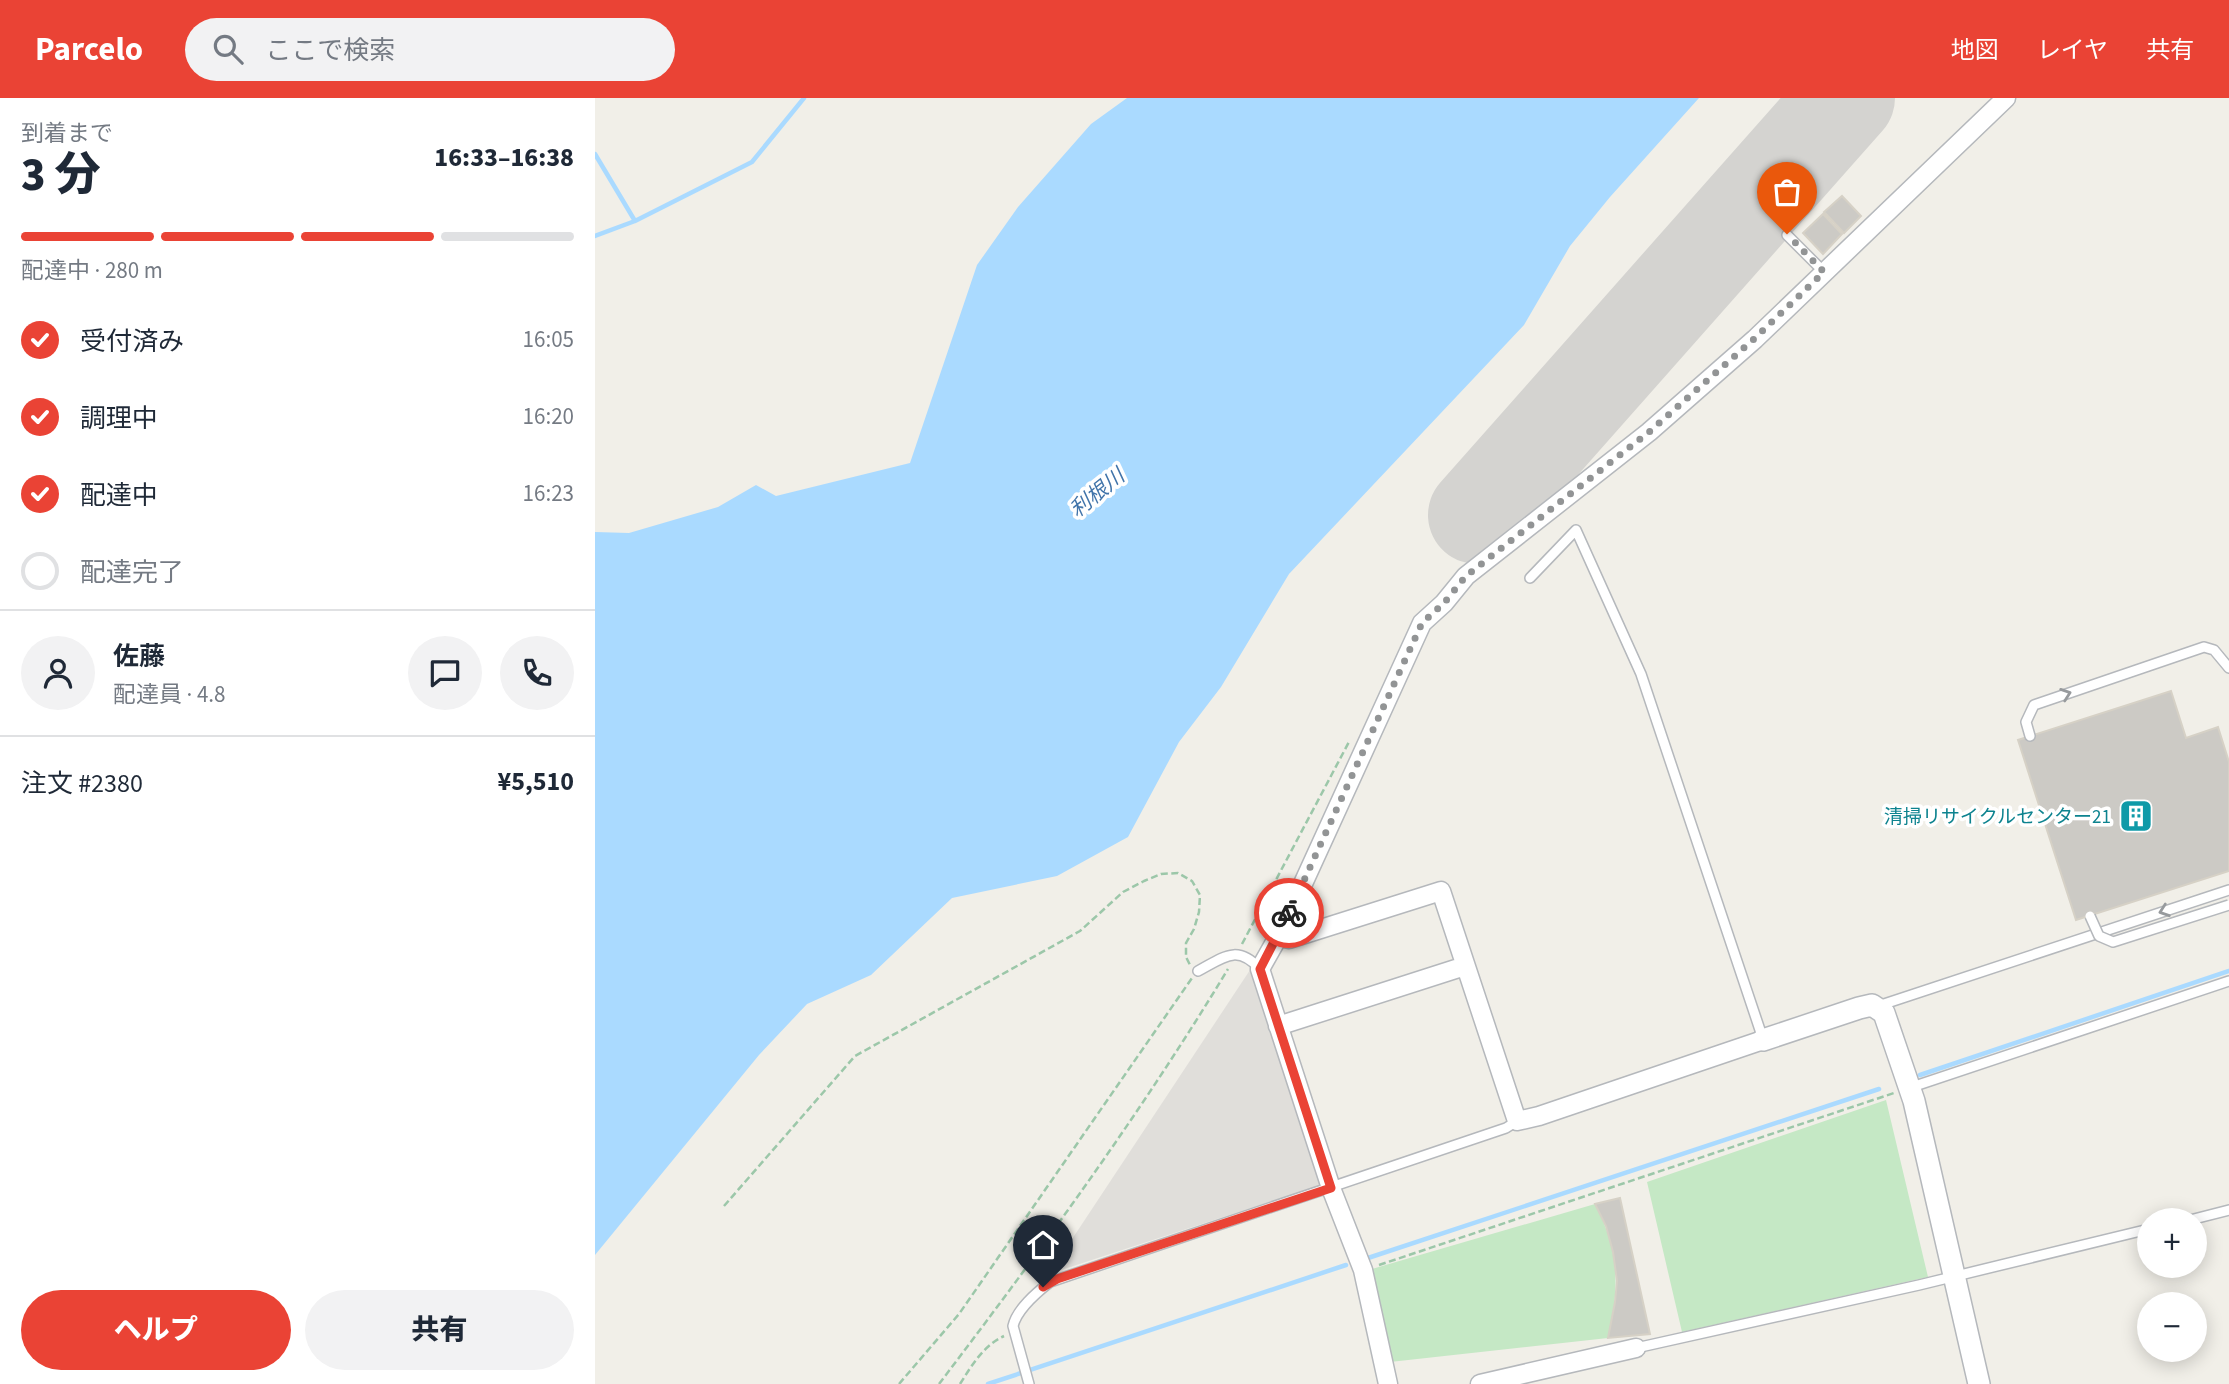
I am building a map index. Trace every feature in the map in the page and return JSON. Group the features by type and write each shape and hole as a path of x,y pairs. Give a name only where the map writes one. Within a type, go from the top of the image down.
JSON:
{"street":[{"path":"1388,1384 1363,1270 1331,1188 1260,969 1278,937 1422,623 1444,603 1466,576 1649,432 1755,338 2006,98"},
{"path":"1278,937 1290,939 1441,891 1517,1121 1539,1116 1859,1008 1876,1007 1885,1013 1979,1384"},
{"path":"1278,1026 1465,966"},
{"path":"1950,1278 1968,1384"},
{"path":"1481,1384 1636,1348"}],"lane":[{"path":"1787,234 1824,272"},
{"path":"1530,578 1577,530 1641,674 1763,1040"},
{"path":"2029,736 2026,722 2034,705 2204,647 2214,650 2229,668"},
{"path":"1876,1007 2229,890"},
{"path":"2090,916 2099,936 2113,942 2229,905"},
{"path":"1198,971 1225,957 1237,955 1249,957 1260,969"},
{"path":"1905,1089 2229,981"},
{"path":"1027,1376 1014,1334 1015,1319 1050,1282 1506,1128 1517,1121"},
{"path":"2207,1216 2229,1210"},
{"path":"1636,1348 2137,1233"}],"path":[{"path":"1246,936 1354,732"},
{"path":"725,1206 855,1056 1080,930 1123,892 1144,881 1161,874 1178,873 1192,881 1200,895 1199,912 1186,943 1186,957 1190,965 1198,971 959,1314 899,1384"},
{"path":"939,1384 1101,1163 1227,972"},
{"path":"1363,1270 1905,1089"},
{"path":"960,1384 974,1361 993,1341 1014,1334"}],"shaded area":[{"path":"1250,970 1321,1182 1318,1186 1049,1274"}],"green space":[{"path":"1886,1100 1928,1277 1682,1332 1647,1182"},
{"path":"1595,1204 1609,1237 1615,1269 1614,1302 1608,1338 1390,1362 1368,1275 1372,1269"}],"water":[{"name":"利根川","path":"1127,98 1699,98 1570,246 1524,325 1289,574 1221,687 1179,742 1128,837 1057,876 952,898 871,975 807,1004 759,1055 595,1255 595,532 629,533 718,507 756,485 776,496 910,463 977,265 1018,207 1091,124"}],"building":[{"path":"1842,196 1861,216 1844,233 1824,212"},
{"path":"1823,214 1842,234 1823,254 1803,233"},
{"name":"清掃リサイクルセンター21","path":"2171,691 2186,738 2218,727 2229,762 2229,871 2076,920 2018,740"},
{"path":"1620,1198 1650,1334 1608,1338 1617,1281 1606,1226 1595,1204"}],"waterway":[{"path":"595,236 635,221 752,162 804,98"},
{"path":"595,154 635,221"},
{"path":"1920,1075 2229,971"},
{"path":"1365,1259 1879,1089"},
{"path":"988,1384 1346,1265"}],"runway":[{"path":"1477,515 1846,98"}],"way so far":[{"path":"1289,913 1422,623 1444,603 1466,576 1649,432 1755,338 1824,272 1787,234"}],"place":[{"name":"清掃リサイクルセンター21","path":"2136,816"}],"route":[{"path":"1043,1287 1057,1279 1331,1188 1260,969 1289,913"}]}
